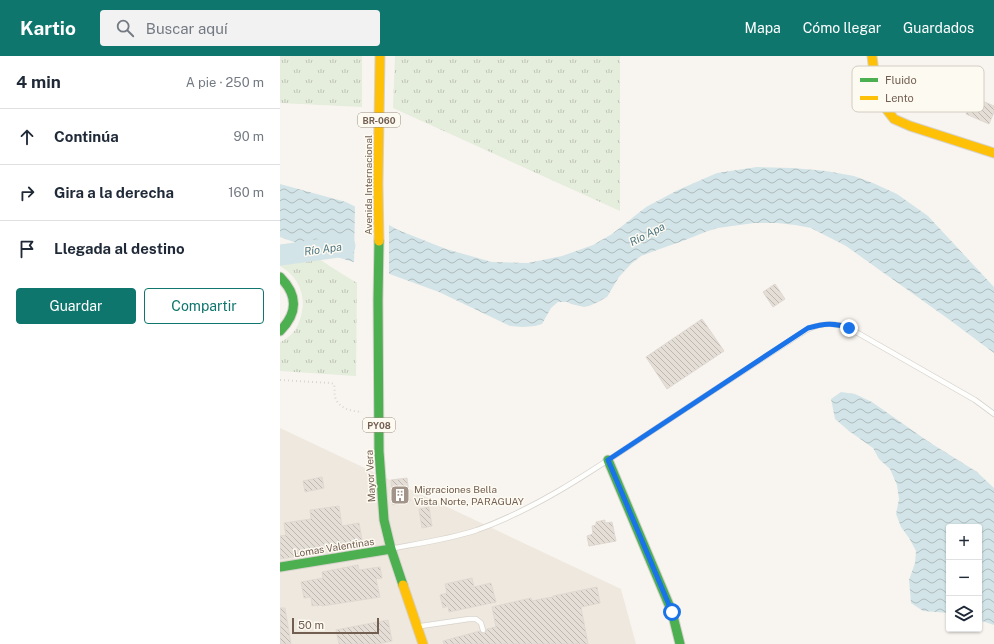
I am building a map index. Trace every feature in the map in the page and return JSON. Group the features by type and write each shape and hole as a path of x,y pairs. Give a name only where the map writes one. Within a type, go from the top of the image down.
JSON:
{"main road":[{"name":"Avenida Internacional","path":"379,241 378,184 380,56"},
{"path":"872,56 873,66"},
{"path":"889,112 894,119 910,126 994,153"},
{"name":"Mayor Vera","path":"379,241 379,451 384,520 391,549 423,644"},
{"path":"280,277 289,285 293,295 294,306 292,316 286,326 280,331"},
{"path":"608,460 672,612 680,644"},
{"name":"Lomas Valentinas","path":"280,567 391,549"}],"lane":[{"path":"391,549 439,540 476,530 541,501 608,460 808,328 827,324 842,325 849,328 975,400 994,414"},
{"path":"417,627 476,619 481,624 483,630"}],"path":[{"path":"280,380 334,384 334,396 338,403 348,410 362,412"}],"shaded area":[{"path":"280,428 621,589 636,644 280,644"}],"green space":[{"path":"280,56 362,56 362,107 280,103"},
{"path":"395,56 620,56 620,211 393,108"},
{"path":"280,250 307,261 314,258 321,260 357,283 356,376 280,371 280,342 290,336 296,329 302,314 303,306 301,290 298,283 280,266"}],"water":[{"path":"757,167 826,171 854,176 897,194 928,216 994,287 994,353 846,246 811,228 795,225 754,223 718,228 641,256 619,277 607,297 584,307 567,302 558,302 551,308 542,324 523,327 510,326 439,292 280,237 280,184 346,202 398,230 446,249 492,262 528,263 562,256 593,245 612,234 646,207 678,190 717,173"},
{"path":"841,392 855,394 872,402 929,442 977,472 994,488 994,625 982,621 982,524 946,524 946,613 923,611 911,603 909,580 915,563 916,551 901,527 896,514 899,499 897,485 890,469 879,459 873,448 835,419 831,399"}],"pier":[{"path":"355,204 389,223 389,276 354,264"}],"building":[{"path":"984,102 994,106 994,112 989,124 966,114 967,112 984,112"},
{"path":"775,284 785,299 773,307 763,292"},
{"path":"702,319 724,351 667,389 646,357"},
{"path":"322,477 324,488 305,492 303,481"},
{"name":"Migraciones Bella Vista Norte, PARAGUAY","path":"407,478 410,501 393,505 391,480"},
{"path":"339,506 342,526 359,523 363,546 350,548 349,544 316,549 317,553 280,559 280,536 286,535 284,523 311,519 310,510"},
{"path":"429,507 432,526 422,528 419,509"},
{"path":"605,520 605,523 612,522 616,541 589,546 587,536 593,534 592,526 596,525 596,522"},
{"path":"358,565 359,570 380,567 382,578 376,579 380,597 322,606 312,606 311,597 304,598 301,582 323,578 322,572"},
{"path":"472,578 474,587 491,583 496,602 449,612 448,606 443,608 440,595 447,593 445,584"},
{"path":"597,587 600,603 581,607 588,644 444,644 443,641 480,631 484,634 487,629 496,627 492,607 531,598 532,601 553,597"},
{"path":"280,608 285,608 291,644 280,644"},
{"path":"388,620 392,641 377,644 339,644 336,630"}],"waterway":[{"name":"Río Apa","path":"280,255 345,246"}],"traffic: fast":[{"path":"379,241 379,451 384,520 391,549 403,585"},
{"path":"280,277 290,290 294,304 290,318 280,331"},
{"path":"608,460 672,612 680,644"},
{"path":"280,567 391,549"}],"traffic: slow":[{"path":"379,241 378,184 380,56"},
{"path":"872,56 873,66"},
{"path":"889,112 894,119 910,126 994,153"},
{"path":"403,585 423,644"}],"place":[{"name":"Migraciones Bella Vista Norte, PARAGUAY","path":"400,495"}],"route":[{"path":"672,612 608,460 808,328 827,324 842,325 849,328"}]}
